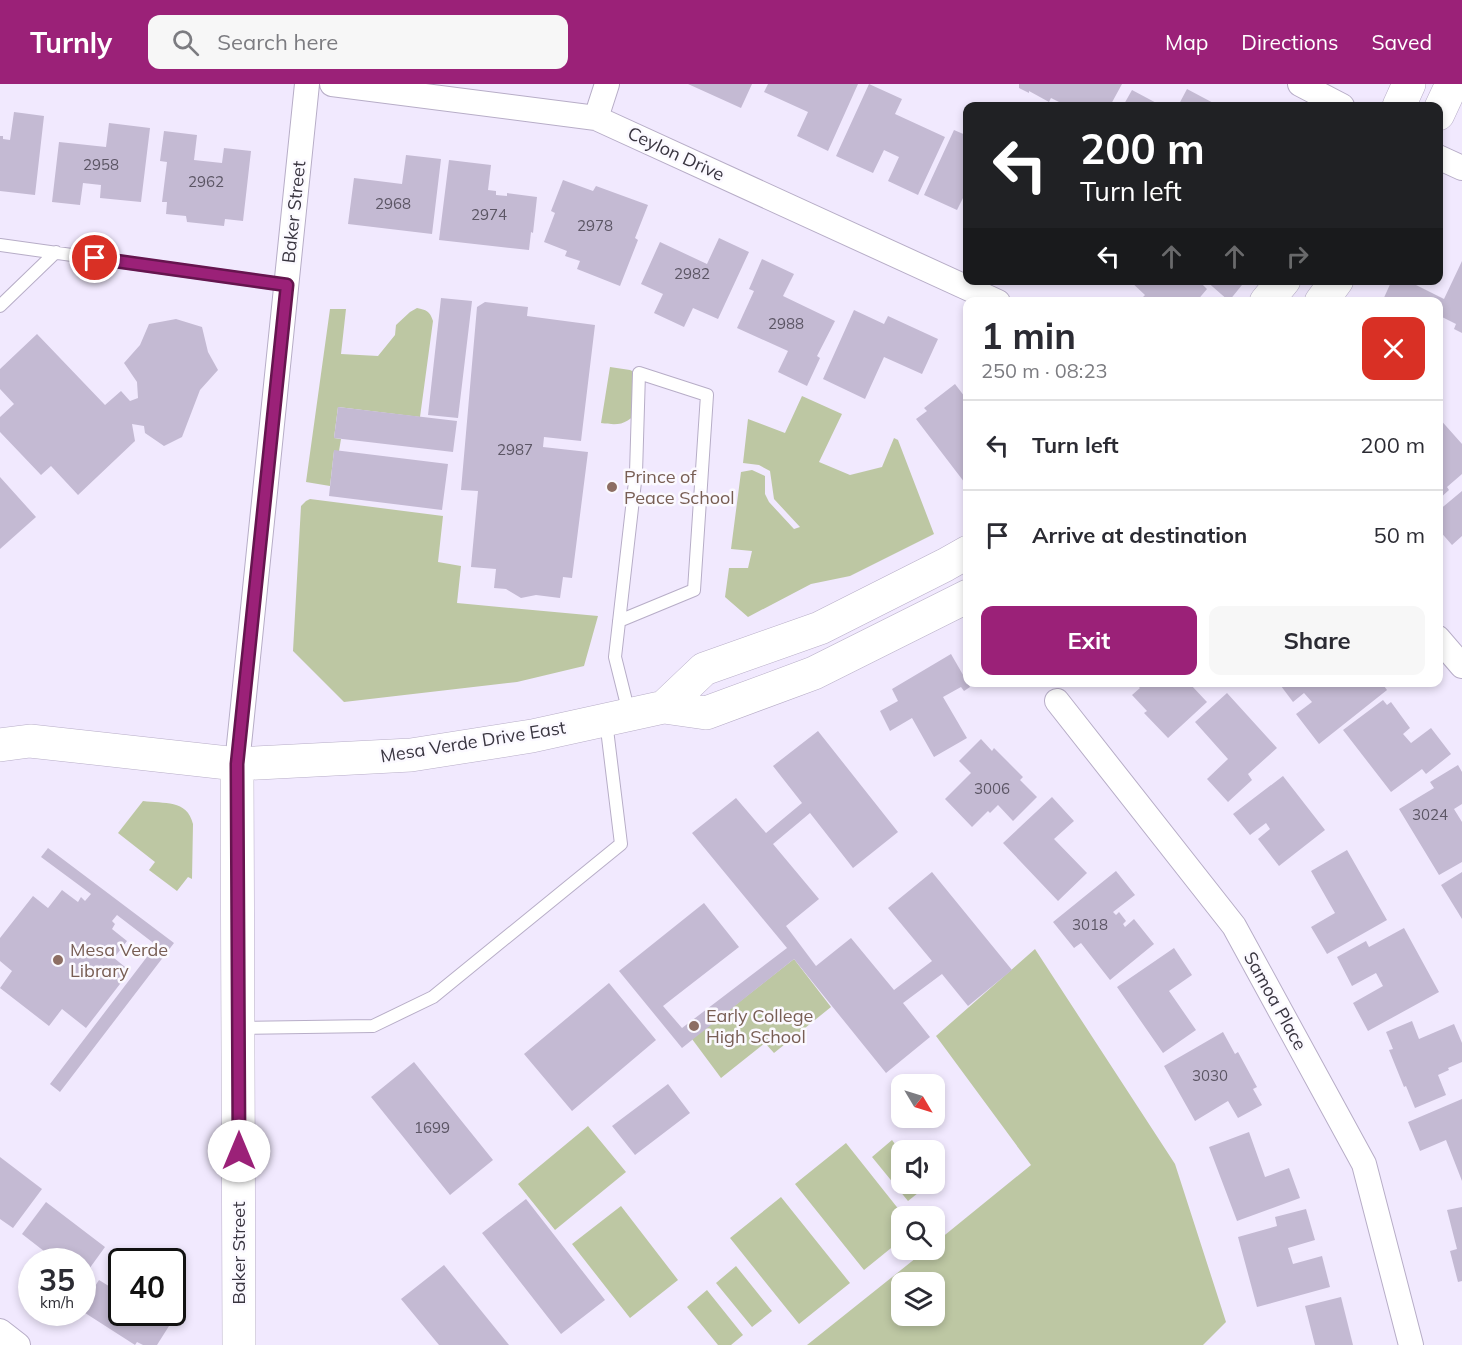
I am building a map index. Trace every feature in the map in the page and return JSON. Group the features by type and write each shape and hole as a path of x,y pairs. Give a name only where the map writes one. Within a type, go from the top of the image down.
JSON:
{"street":[{"name":"Baker Street","path":"239,1345 237,764 308,84"},
{"name":"Ceylon Drive","path":"332,84 596,118 987,297"},
{"path":"596,118 607,84"},
{"path":"1300,84 1334,102"},
{"path":"1401,102 1409,84"},
{"path":"1443,103 1452,84"},
{"path":"1443,159 1462,168"},
{"path":"1270,297 1280,285"},
{"path":"664,707 704,669 820,628 963,555"},
{"name":"Mesa Verde Drive East","path":"0,719 15,743 237,764 411,755 532,736 664,707 706,713 814,673 963,598"},
{"path":"1443,644 1462,666"},
{"name":"Samoa Place","path":"1057,701 1234,926 1364,1164 1410,1345"},
{"path":"0,1331 18,1345"}],"lane":[{"path":"0,245 287,285"},
{"path":"0,306 56,252"},
{"path":"238,1028 373,1026 433,997 621,844 615,657 619,621 636,473 639,373 707,395 694,590 619,621"}],"green space":[{"path":"417,308 427,312 433,321 420,417 338,407 334,438 341,439 339,451 334,451 330,486 306,482 330,309 346,309 341,354 378,356 395,335 396,325"},
{"path":"610,367 634,372 641,409 627,421 619,424 601,423"},
{"path":"802,396 842,414 819,462 850,475 882,467 894,438 898,440 934,534 850,576 811,584 748,617 725,597 729,568 748,568 752,551 731,549 741,472 752,470 765,476 765,494 769,502 794,529 800,527 774,499 770,471 759,465 743,463 748,419 785,433"},
{"path":"310,499 443,516 438,562 461,566 457,603 598,616 584,666 517,682 344,702 293,651 301,506"},
{"path":"143,801 174,804 186,810 190,816 193,824 192,879 188,877 177,891 149,870 155,862 118,833"},
{"path":"1035,949 1175,1164 1226,1322 1203,1345 807,1345 891,1278 891,1326 945,1326 945,1272 898,1272 913,1260 945,1260 945,1235 1031,1165 936,1036"},
{"path":"794,959 831,1007 774,1053 765,1043 721,1078 692,1039"},
{"path":"588,1126 626,1172 555,1230 518,1184"},
{"path":"891,1141 891,1180 872,1157"},
{"path":"846,1143 896,1206 891,1206 891,1248 864,1270 795,1184"},
{"path":"902,1194 917,1194 908,1201"},
{"path":"781,1197 850,1283 799,1324 730,1238"},
{"path":"621,1206 678,1280 630,1318 572,1244"},
{"path":"736,1266 772,1311 752,1327 716,1283"},
{"path":"707,1290 743,1335 731,1345 718,1345 687,1307"}],"building":[{"path":"688,84 752,84 741,108"},
{"path":"768,84 858,84 828,151 797,136 808,112 764,92"},
{"path":"869,84 902,99 895,114 945,137 918,195 888,181 899,157 884,150 873,173 836,156"},
{"path":"1019,84 1122,84 1112,102 1059,102 1051,98 1049,102 1019,88"},
{"path":"1187,89 1211,102 1180,102"},
{"path":"1132,90 1154,102 1125,102"},
{"path":"14,112 44,116 35,195 0,191 0,136 10,140"},
{"path":"109,123 150,128 141,202 100,198 101,185 83,183 80,205 52,202 59,142 106,147"},
{"path":"954,130 963,134 963,198 957,210 924,195"},
{"path":"164,131 197,135 194,160 222,163 224,148 251,151 243,221 225,219 224,226 187,222 186,216 166,214 167,202 162,202 167,162 160,161"},
{"path":"406,155 441,159 432,234 348,224 354,178 402,184"},
{"path":"449,160 491,165 488,190 496,191 496,195 507,196 507,193 537,197 529,250 439,240"},
{"path":"563,180 593,191 596,186 648,205 635,238 638,240 620,286 577,269 580,261 565,256 567,251 544,242 555,213 551,211"},
{"path":"719,238 749,252 718,319 693,308 684,327 654,313 663,294 641,284 660,242 707,264"},
{"path":"762,259 794,274 783,296 835,321 817,356 820,358 807,386 778,372 788,351 737,328 754,291 749,289"},
{"path":"1462,261 1462,333 1454,329 1456,324 1443,318 1444,299"},
{"path":"1134,285 1203,285 1207,289 1200,297 1143,297 1145,295"},
{"path":"1211,285 1242,285 1232,297 1224,297"},
{"path":"1390,285 1416,285 1440,297 1384,297"},
{"path":"441,298 472,301 458,418 428,415"},
{"path":"485,302 528,307 527,316 595,325 581,441 544,437 543,447 588,452 572,578 563,577 560,598 536,595 521,598 506,589 494,588 496,569 471,567 478,491 461,490 477,307"},
{"path":"854,310 884,324 888,316 938,339 922,374 884,357 865,399 823,379"},
{"path":"176,319 202,327 208,352 218,370 200,390 182,437 164,446 145,433 144,426 132,424 135,441 78,495 51,466 41,475 0,432 0,417 14,404 0,389 0,369 37,334 105,405 121,391 130,401 138,398 137,382 124,363 140,345 149,324"},
{"path":"955,384 963,394 963,480 916,419 927,411 924,408"},
{"path":"338,407 457,421 453,452 334,438"},
{"path":"1443,423 1462,444 1462,474 1447,487 1449,490 1443,495"},
{"path":"334,450 448,464 442,510 329,496"},
{"path":"0,477 36,517 0,549"},
{"path":"1462,491 1462,536 1452,545 1443,535 1443,507"},
{"path":"951,654 963,675 963,687 970,687 964,691 961,687 943,697 967,738 934,757 912,718 890,731 880,711 898,701 892,689"},
{"path":"1193,687 1207,702 1168,738 1144,713 1147,711 1132,695 1140,688"},
{"path":"1282,687 1385,687 1387,690 1319,744 1296,714 1312,702 1304,693 1293,702"},
{"path":"1227,693 1277,748 1248,774 1252,780 1228,802 1207,779 1228,759 1195,722"},
{"path":"1383,700 1387,705 1391,702 1410,728 1403,734 1411,743 1431,728 1451,754 1426,774 1422,769 1391,792 1343,730"},
{"path":"818,731 898,832 853,868 810,813 773,844 819,899 786,926 816,966 851,938 894,990 932,961 888,908 932,872 1012,970 968,1006 942,974 903,1003 930,1037 886,1073 794,959 682,1048 619,971 704,903 739,947 663,1006 682,1028 787,948 692,833 736,798 766,833 802,803 773,766"},
{"path":"981,739 992,751 994,748 1023,777 1020,780 1037,797 1013,821 998,805 990,813 988,811 972,827 945,799 971,773 959,761"},
{"path":"1458,765 1462,772 1462,804 1454,809 1462,822 1462,862 1439,875 1399,809 1434,788 1430,782"},
{"path":"1283,776 1325,830 1279,866 1258,839 1270,829 1266,823 1250,835 1233,814"},
{"path":"1052,797 1074,821 1054,839 1087,873 1058,901 1003,843"},
{"name":"Mesa Verde Library","path":"48,848 174,943 60,1092 50,1084 156,945 117,915 112,921 115,924 112,929 127,941 114,958 130,971 86,1028 62,1009 49,1026 0,988 12,971 0,961 0,938 33,896 48,908 62,890 78,902 81,897 85,901 91,894 41,857"},
{"path":"1347,850 1387,920 1327,954 1311,927 1335,913 1311,871"},
{"path":"1116,871 1135,895 1113,912 1116,915 1119,912 1126,921 1123,924 1125,927 1134,919 1154,944 1110,980 1081,943 1074,948 1053,922"},
{"path":"1462,872 1462,919 1441,885"},
{"path":"1404,928 1439,992 1368,1031 1353,1003 1383,986 1376,973 1352,986 1337,957 1366,941 1369,947"},
{"path":"1174,948 1192,975 1169,991 1196,1030 1163,1053 1117,987"},
{"path":"609,983 656,1040 572,1111 524,1054"},
{"path":"1412,1021 1419,1039 1454,1024 1462,1043 1462,1062 1438,1075 1446,1095 1415,1108 1389,1050 1393,1049 1386,1032"},
{"path":"1223,1032 1235,1054 1238,1052 1257,1087 1253,1089 1262,1105 1238,1118 1228,1101 1195,1121 1164,1066"},
{"path":"414,1062 493,1160 450,1195 371,1097"},
{"path":"668,1084 690,1113 635,1155 612,1126"},
{"path":"1462,1099 1462,1181 1446,1140 1420,1151 1408,1122"},
{"path":"1249,1132 1265,1177 1289,1168 1300,1198 1237,1221 1209,1147"},
{"path":"0,1157 42,1189 13,1228 0,1219"},
{"path":"526,1199 605,1300 561,1334 482,1233"},
{"path":"46,1202 105,1247 96,1259 96,1248 40,1248 22,1234"},
{"path":"1462,1207 1462,1281 1458,1282 1450,1251 1457,1249 1447,1210"},
{"path":"1306,1209 1315,1240 1288,1248 1293,1264 1322,1256 1330,1287 1257,1307 1238,1237 1277,1226 1275,1217"},
{"path":"444,1265 509,1345 439,1345 401,1299"},
{"path":"99,1280 108,1286 108,1326 169,1326 157,1345 143,1345 137,1342 135,1345 96,1320 96,1285"},
{"path":"1341,1297 1353,1345 1315,1345 1305,1306"}],"place":[{"name":"Prince of Peace School","path":"612,487"},
{"name":"Mesa Verde Library","path":"58,960"},
{"name":"Early College High School","path":"694,1026"}],"route":[{"path":"95,258 287,285 237,764 239,1151"}]}
